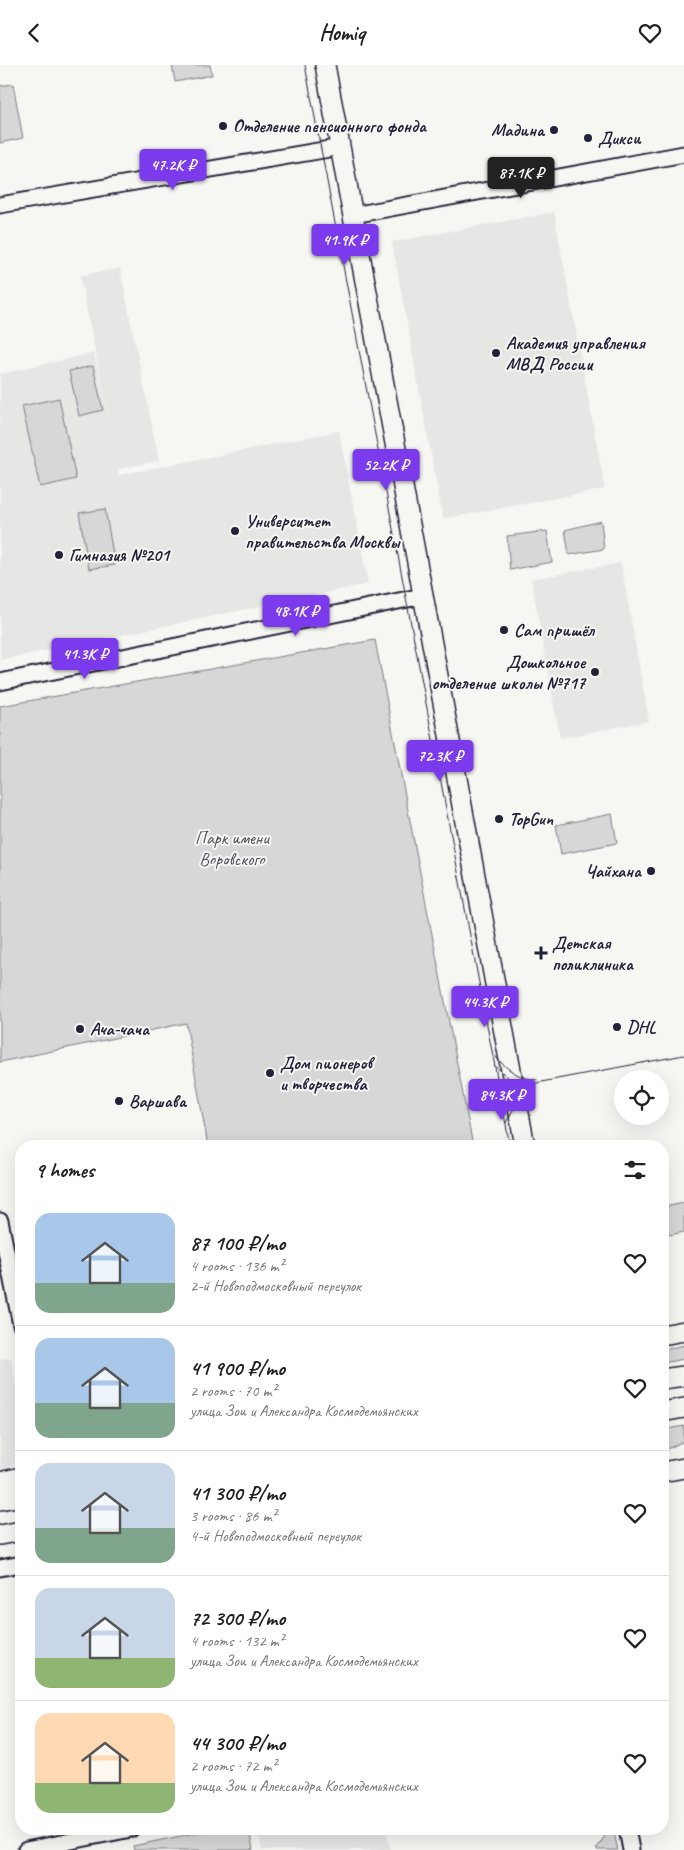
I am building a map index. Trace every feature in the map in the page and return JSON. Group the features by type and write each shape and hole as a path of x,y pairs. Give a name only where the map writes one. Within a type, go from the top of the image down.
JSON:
{"main road":[{"path":"325,65 342,147 523,1140"},
{"path":"669,1334 684,1331"},
{"path":"669,1378 684,1375"},
{"path":"669,1411 684,1408"},
{"path":"669,1470 684,1467"},
{"path":"0,1499 15,1497"},
{"path":"0,1535 15,1532"}],"street":[{"path":"0,205 342,147"},
{"path":"353,215 684,154"},
{"path":"0,681 423,596"},
{"path":"0,1221 15,1295"},
{"path":"0,1568 15,1565"},
{"path":"26,1850 77,1835"},
{"path":"628,1835 631,1850"}],"shaded area":[{"name":"Академия управления МВД России","path":"554,212 605,489 443,519 392,242"},
{"path":"120,268 159,461 118,469 119,475 339,431 368,584 0,660 0,374 94,353 111,430 80,276"},
{"name":"Дошкольное отделение школы №717","path":"621,563 649,721 560,738 531,579"},
{"path":"11,1358 15,1380 15,1464 0,1471 0,1359"},
{"path":"259,1835 387,1835 391,1850 262,1850"}],"green space":[{"path":"172,65 210,65 212,75 175,82"},
{"path":"13,84 23,138 0,143 0,86"},
{"path":"93,366 103,410 79,416 69,371"},
{"path":"59,398 76,479 40,487 22,406"},
{"path":"105,509 115,565 89,569 79,513"},
{"path":"601,521 604,549 569,555 565,530"},
{"path":"547,531 552,562 510,570 507,536"},
{"name":"Парк имени Воровского","path":"375,640 472,1140 207,1140 186,1023 0,1062 0,706"},
{"path":"612,814 617,843 561,854 556,825"},
{"path":"684,1203 684,1232 669,1235 669,1206"},
{"path":"684,1345 684,1359 669,1362 669,1349"},
{"path":"684,1426 684,1441 669,1448 669,1429"},
{"path":"185,1835 250,1835 253,1850 134,1850 133,1846"},
{"path":"605,1835 614,1835 618,1850 596,1850"}],"tram line":[{"path":"305,65 509,1140"},
{"path":"506,1123 522,1093 536,1083 684,1055"},
{"path":"495,1056 514,1073 525,1078 537,1080"},
{"path":"495,1066 512,1081 533,1088"}],"place":[{"name":"Отделение пенсионного фонда","path":"223,126"},
{"name":"Мадина","path":"554,130"},
{"name":"Дикси","path":"588,138"},
{"name":"Академия управления МВД России","path":"496,353"},
{"name":"Университет правительства Москвы","path":"235,531"},
{"name":"Гимназия №201","path":"59,555"},
{"name":"Сам пришёл","path":"504,630"},
{"name":"Дошкольное отделение школы №717","path":"595,672"},
{"name":"TopGun","path":"499,819"},
{"name":"Чайхана","path":"651,871"},
{"name":"Детская поликлиника","path":"541,953"},
{"name":"DHL","path":"617,1027"},
{"name":"Ача-чача","path":"80,1029"},
{"name":"Дом пионеров и творчества","path":"270,1073"},
{"name":"Варшава","path":"119,1101"}]}
